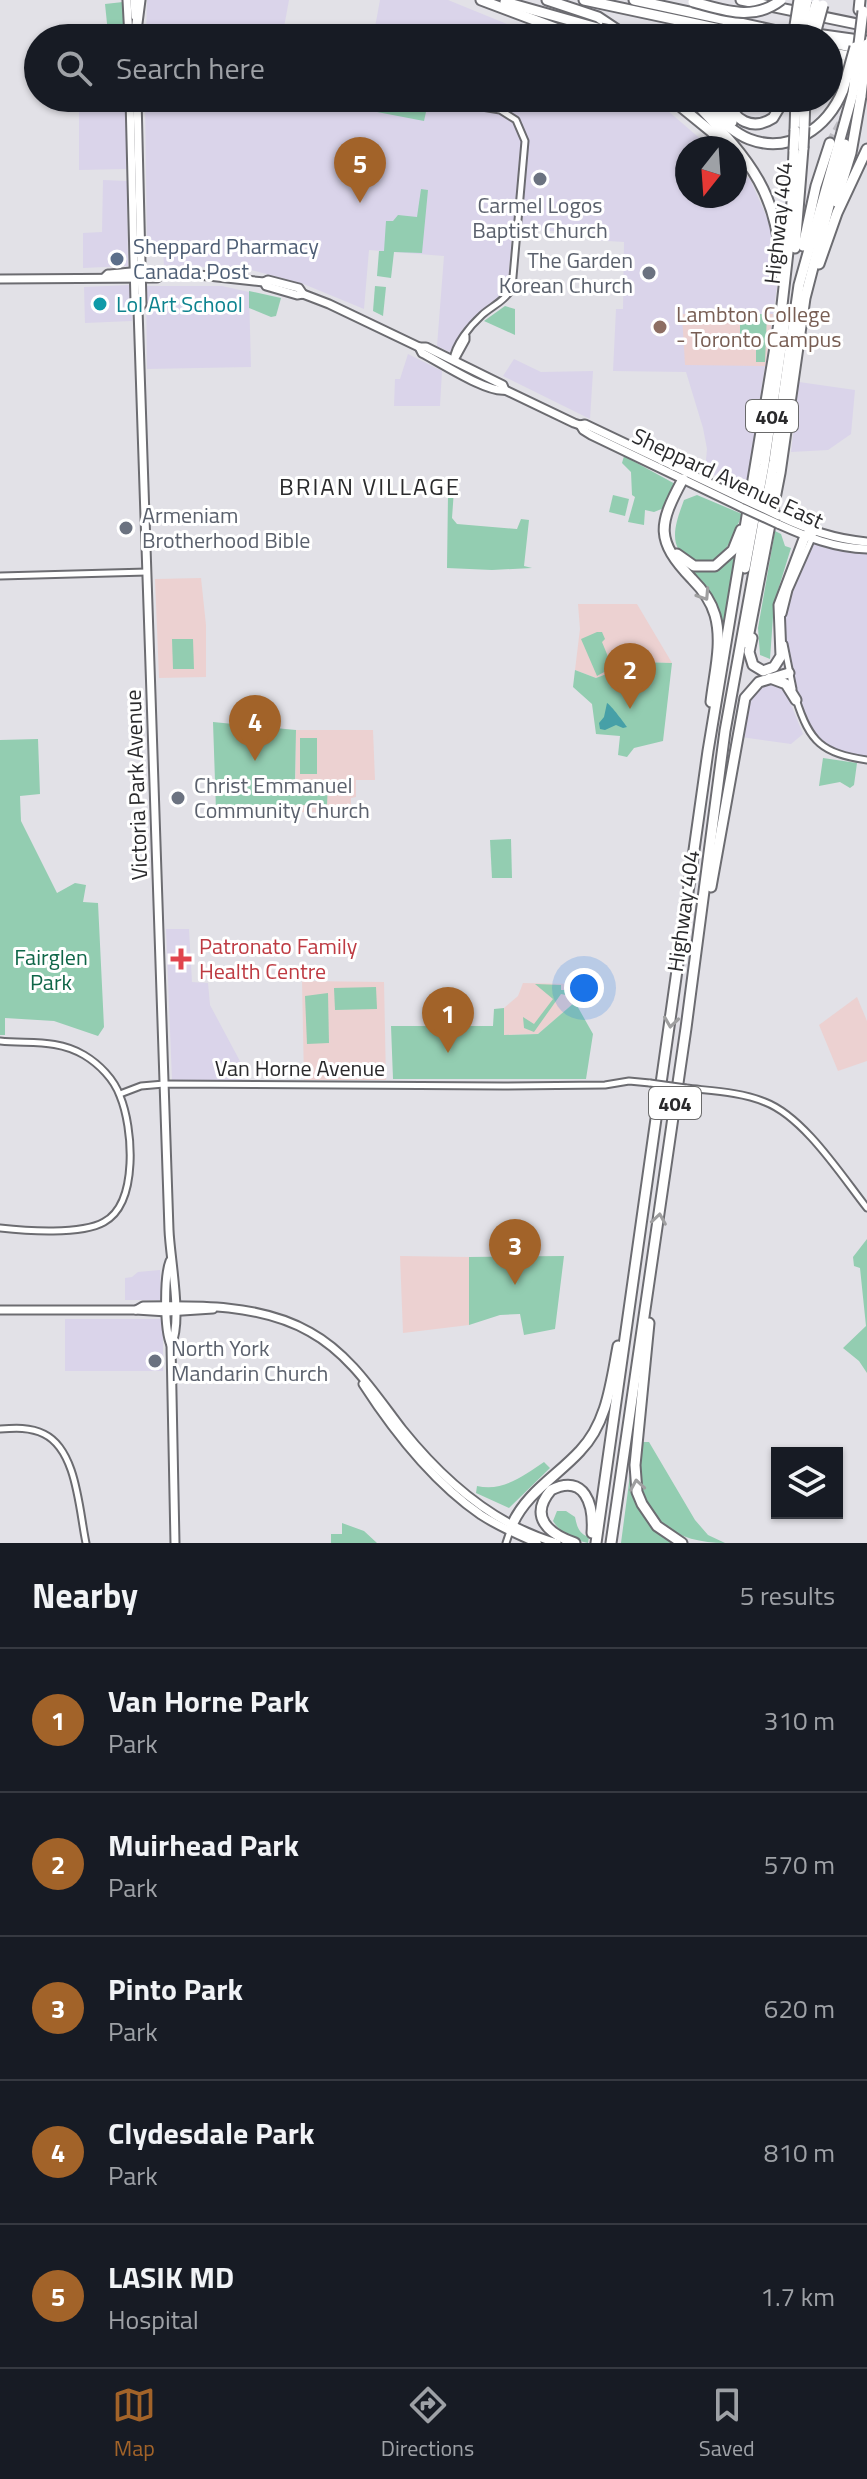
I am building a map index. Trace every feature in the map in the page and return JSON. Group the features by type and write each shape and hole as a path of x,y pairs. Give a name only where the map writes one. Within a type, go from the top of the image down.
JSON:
{"highway":[{"path":"135,24 137,0"},
{"path":"481,0 551,24"},
{"path":"498,0 574,24"},
{"path":"547,0 598,17 608,24"},
{"path":"584,0 696,24"},
{"path":"634,0 746,24"},
{"path":"716,800 721,788 780,473 805,298 847,136 854,49 863,11 800,12 741,0"},
{"path":"687,1 745,14 761,11 781,0"},
{"path":"795,24 799,0"},
{"path":"811,24 816,2"},
{"path":"811,24 816,2"},
{"path":"799,285 867,41 843,38"},
{"path":"843,45 867,50"},
{"path":"843,55 867,60"},
{"path":"843,64 867,70"},
{"path":"843,80 867,84"},
{"path":"843,102 852,93"},
{"path":"687,112 716,136"},
{"path":"706,112 755,170 770,207 781,260 776,339"},
{"path":"712,112 747,138 766,143 799,138 816,130 833,112"},
{"path":"724,112 740,130 760,139 781,142"},
{"path":"733,112 738,118 755,124 773,118 777,112"},
{"name":"Highway 404","path":"797,112 799,129"},
{"name":"Highway 404","path":"594,1543 708,751 790,249 802,112"},
{"path":"799,285 812,204 830,143"},
{"name":"Highway 404","path":"720,681 753,530 773,407 799,221 798,149"},
{"path":"795,376 820,262 837,213 867,151"},
{"path":"747,166 770,207"},
{"name":"Highway 404","path":"612,1543 725,731 782,403 799,285"},
{"path":"780,473 775,518 749,652 753,665 786,684 796,700"},
{"path":"685,480 670,522 669,537 682,560 700,568 715,566 733,550 747,500"},
{"path":"685,480 667,514 664,534 671,557 701,588 715,614 718,649 708,751"},
{"path":"702,909 709,896 721,839 741,710 751,689 768,674 781,656 779,605 810,536"},
{"path":"768,674 789,671"},
{"path":"647,1297 650,1314 635,1479 649,1517 664,1533 682,1543"},
{"path":"513,1529 525,1502 581,1450 594,1433 606,1405 626,1320"},
{"path":"575,1543 550,1530 541,1516 545,1497 558,1487 575,1487 588,1497 594,1543"}],"main road":[{"path":"127,0 132,24"},
{"name":"Victoria Park Avenue","path":"131,112 137,275 142,304 138,309 170,1261 173,1269 168,1338 171,1345 175,1543"},
{"name":"Victoria Park Avenue","path":"137,112 137,275"},
{"name":"Sheppard Avenue East","path":"0,279 105,277 108,274 157,278 161,275 219,276 264,282 266,286 303,294 419,347 426,347 503,385 505,390"},
{"name":"Sheppard Avenue East","path":"419,347 422,353 473,379 499,391 505,390 580,425 585,424 747,500 810,536 837,546 867,549"},
{"name":"Sheppard Avenue East","path":"580,425 591,435 685,480 747,500"},
{"name":"Sheppard Avenue East","path":"810,536 867,542"},
{"path":"0,1310 136,1310 143,1306 215,1309 254,1312 291,1323 329,1344 354,1368 435,1467 481,1507 536,1543"},
{"path":"513,1529 557,1543"},
{"path":"511,1543 536,1543"}],"street":[{"path":"453,361 454,353 482,315 506,298 512,288 525,141 519,123 503,112"},
{"path":"810,536 784,609 783,628 796,700 808,732 824,748 836,754 867,760"},
{"path":"0,576 147,572"},
{"path":"0,1041 38,1041 72,1049 88,1057 105,1072 120,1094 127,1119 129,1182 118,1211 105,1222 81,1229 0,1228"},
{"name":"Van Horne Avenue","path":"120,1094 141,1086 164,1084 508,1086 605,1085 629,1081 742,1095 767,1102 789,1116 867,1208"},
{"path":"0,1429 35,1430 50,1438 63,1451 73,1481 86,1543"},
{"path":"511,1543 513,1529"}],"shaded area":[{"path":"147,0 289,0 285,24 146,24"},
{"path":"380,0 448,0 507,24 376,24"},
{"path":"79,112 126,112 126,169 79,170"},
{"path":"145,112 669,112 697,136 675,136 675,208 747,208 747,177 772,229 777,287 746,489 705,471 707,449 703,428 686,372 613,371 616,309 623,309 624,242 592,240 590,232 513,230 507,289 463,329 450,352 437,346 444,256 369,250 364,309 301,283 247,269 164,265 163,249 147,249"},
{"path":"103,180 127,181 128,266 83,268 83,233 102,232"},
{"path":"130,285 132,321 85,323 84,287"},
{"path":"146,286 222,286 249,292 251,367 147,369"},
{"path":"682,314 773,314 765,366 685,365"},
{"path":"408,354 442,371 440,406 394,406 395,379 400,379"},
{"path":"514,359 541,372 593,371 590,419 503,376"},
{"path":"799,382 855,390 851,434 828,450 791,452"},
{"path":"812,540 867,549 867,760 824,748 802,717 785,647 784,609"},
{"path":"201,578 206,625 206,677 159,678 155,579"},
{"path":"578,604 637,604 672,663 638,662 596,678 575,670 580,629"},
{"path":"770,682 783,685 803,734 791,744 741,737 746,709 754,692"},
{"path":"296,730 373,730 375,780 356,780 356,797 351,798 351,813 295,812"},
{"path":"166,929 189,929 192,982 208,983 210,1005 242,1065 242,1080 172,1080"},
{"path":"302,981 384,982 386,1080 304,1080"},
{"path":"523,983 572,984 575,1002 538,1034 504,1035 504,1008 518,996"},
{"path":"857,997 867,1021 867,1061 838,1071 819,1025"},
{"path":"400,1256 469,1257 469,1325 403,1333"},
{"path":"160,1270 161,1300 125,1300 125,1278 138,1272"},
{"path":"65,1319 163,1319 163,1371 65,1371"}],"green space":[{"path":"123,2 124,24 107,24 105,4"},
{"path":"377,112 426,112 424,121"},
{"path":"421,189 428,190 422,253 394,252 391,278 377,276 379,251 384,251 386,221 393,221 398,215 417,217"},
{"path":"375,286 386,287 383,316 373,311"},
{"path":"249,291 281,298 276,316 249,308"},
{"path":"505,306 515,309 515,335 484,321"},
{"path":"740,314 767,314 765,362 756,362 756,344 740,344"},
{"path":"624,456 677,485 664,508 654,512 645,510 644,525 628,522 635,497 632,495 631,472 622,463"},
{"path":"454,490 452,518 457,524 517,529 521,519 529,520 524,566 532,568 447,568 448,494"},
{"path":"613,495 629,499 625,516 609,512"},
{"path":"697,495 742,514 727,548 707,564 684,556 676,542 676,526 684,500"},
{"path":"775,531 781,534 785,546 791,548 774,603 770,659 760,655 758,628"},
{"path":"740,542 721,641 718,620 683,567 703,572 717,570"},
{"path":"602,632 605,639 602,642 609,659 613,658 617,665 597,676 581,639"},
{"path":"172,639 193,639 194,669 173,669"},
{"path":"638,662 672,663 663,741 634,748 627,757 618,755 620,736 596,734 592,704 573,687 575,670 596,678"},
{"path":"213,722 296,730 295,783 328,783 327,805 295,805 295,812 216,810"},
{"path":"300,738 317,738 317,774 300,774"},
{"name":"Fairglen Park","path":"38,739 40,794 20,796 21,821 57,893 75,883 86,885 83,902 98,903 104,1027 98,1036 54,1021 5,1018 5,1035 0,1035 0,740"},
{"path":"823,758 857,763 854,785 850,788 840,782 819,786"},
{"path":"511,839 512,878 492,878 490,840"},
{"path":"535,984 561,985 561,990 567,990 534,1032 524,1028 523,1017 534,1024 553,999"},
{"path":"376,987 377,1009 335,1010 334,988"},
{"path":"328,993 329,1043 307,1044 305,996"},
{"path":"575,1002 593,1034 586,1079 393,1079 391,1026 493,1026 494,1009 504,1008 504,1035 538,1034"},
{"path":"867,1239 867,1373 859,1361 843,1348 866,1326 860,1268 854,1266 853,1257"},
{"path":"564,1256 555,1329 524,1335 520,1314 500,1315 469,1325 469,1257"},
{"path":"639,1442 649,1442 695,1520 708,1535 725,1543 686,1537 674,1532 654,1516 639,1486"},
{"path":"633,1452 638,1505 650,1525 674,1543 621,1543"},
{"path":"544,1462 550,1468 509,1508 476,1493 477,1486 504,1485"},
{"path":"557,1511 566,1511 575,1517 579,1530 589,1537 588,1543 560,1530 553,1521"},
{"path":"342,1523 364,1531 377,1543 331,1543 331,1534 342,1534"}],"water":[{"path":"607,703 627,727 616,725 600,729 599,723 604,717"}],"tunnel":[{"path":"830,143 846,114"}],"place":[{"name":"Carmel Logos Baptist Church","path":"540,179"},
{"name":"LASIK MD","path":"360,203"},
{"name":"Sheppard Pharmacy Canada Post","path":"117,259"},
{"name":"The Garden Korean Church","path":"649,273"},
{"name":"Lol Art School","path":"100,304"},
{"name":"Lambton College - Toronto Campus","path":"660,327"},
{"name":"Armeniam Brotherhood Bible","path":"126,528"},
{"name":"Muirhead Park","path":"630,709"},
{"name":"Clydesdale Park","path":"255,761"},
{"name":"Christ Emmanuel Community Church","path":"178,798"},
{"name":"Patronato Family Health Centre","path":"181,959"},
{"name":"Van Horne Park","path":"448,1053"},
{"name":"Pinto Park","path":"515,1285"},
{"name":"North York Mandarin Church","path":"155,1361"}],"district":[{"name":"BRIAN VILLAGE","path":"370,486"}]}
